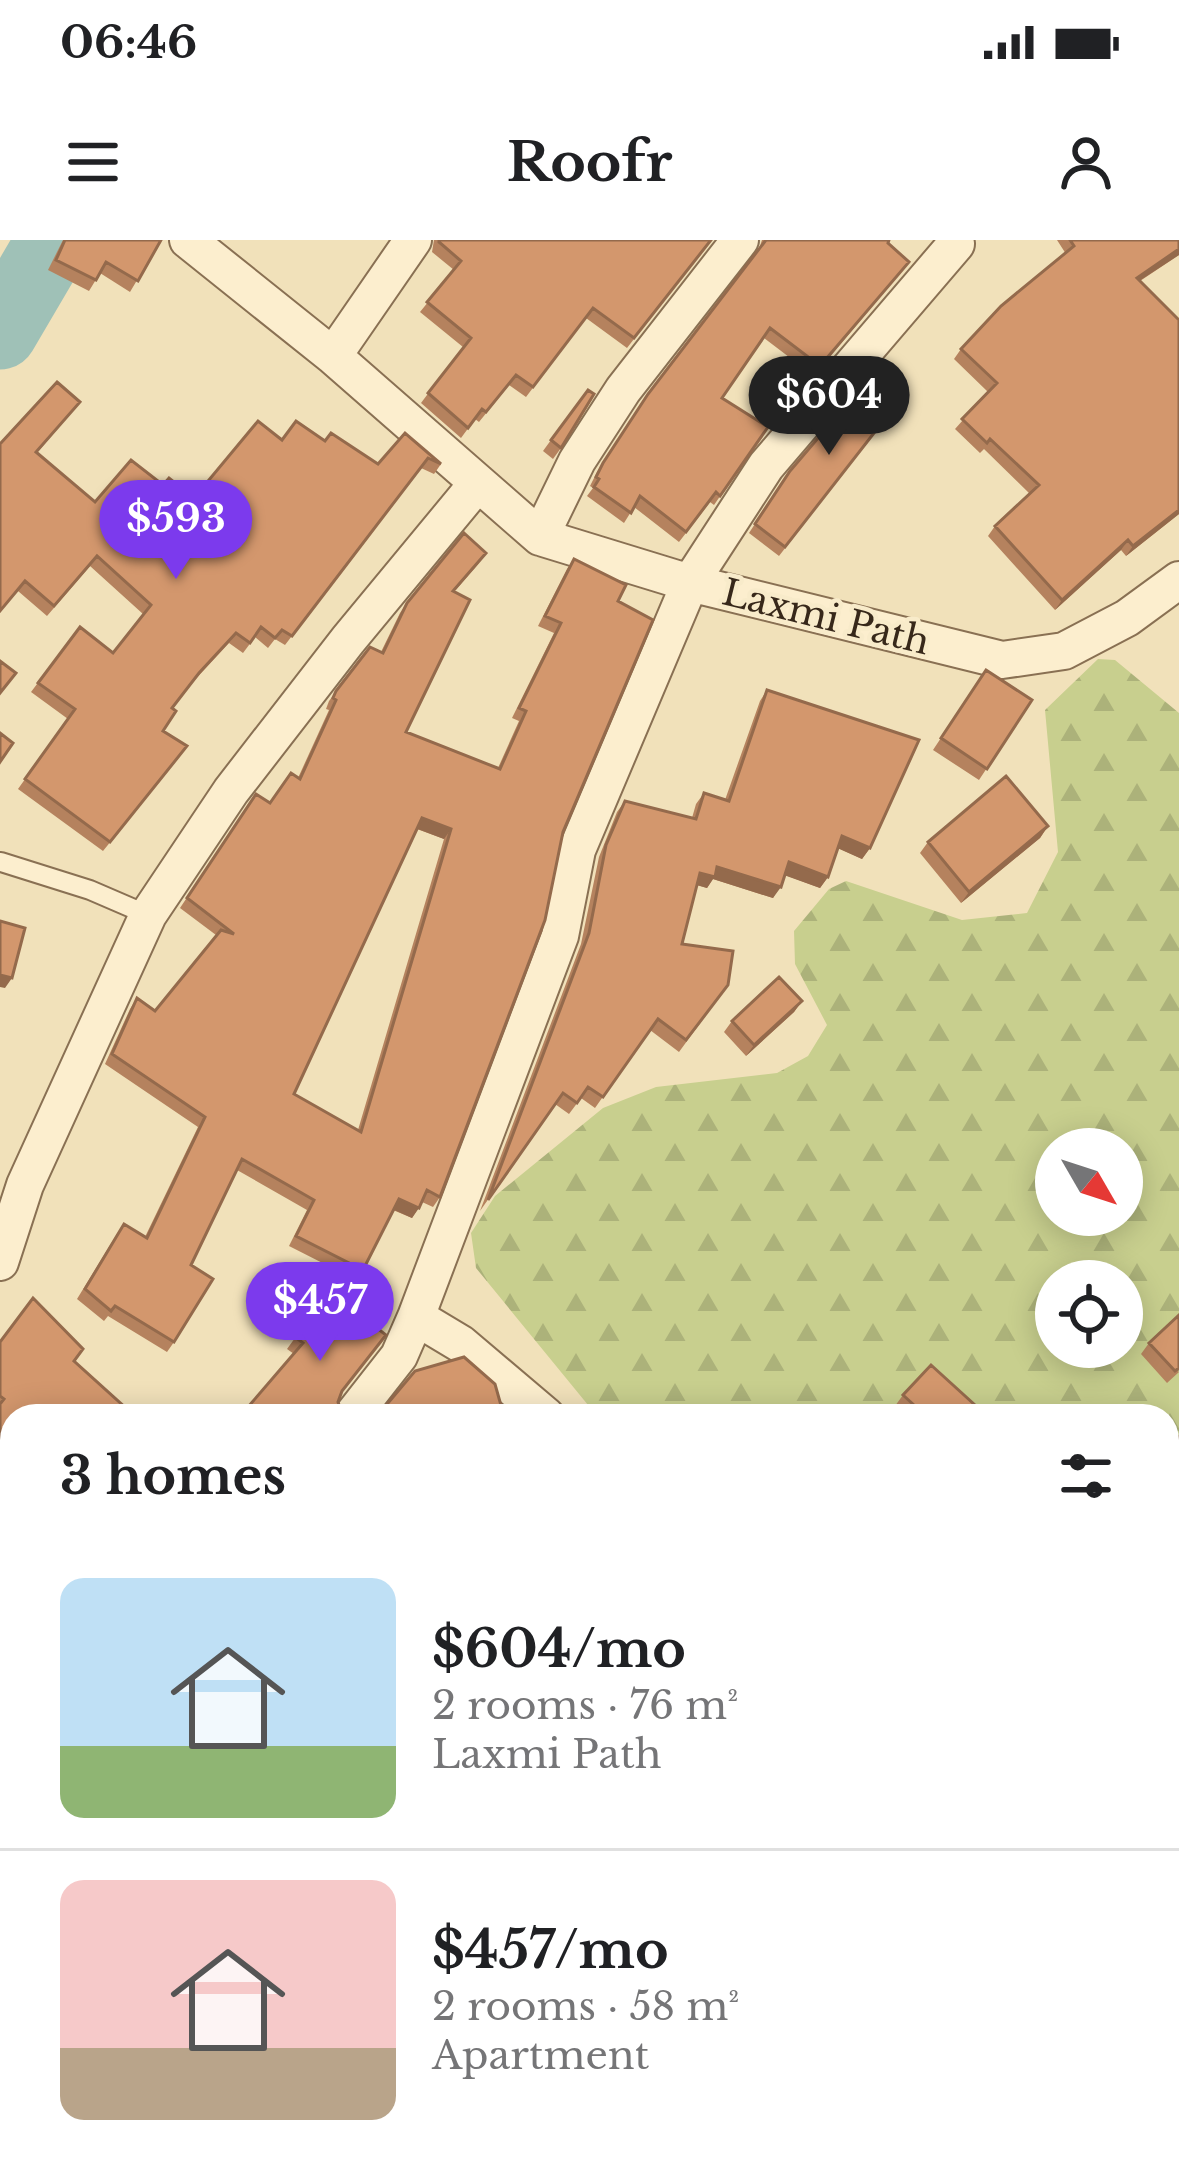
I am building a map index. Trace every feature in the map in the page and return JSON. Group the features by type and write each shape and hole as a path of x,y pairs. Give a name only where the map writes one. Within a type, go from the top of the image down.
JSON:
{"street":[{"name":"Laxmi Path","path":"188,240 333,356 540,537 690,583 1001,660 1064,650 1126,617 1179,580"},
{"path":"333,356 413,240"},
{"path":"540,537 577,461 623,390 740,240"},
{"path":"361,1404 399,1356 416,1317 560,936 577,850 690,583 766,466 956,244"},
{"path":"0,1262 25,1185 148,915 246,772 477,484"},
{"path":"416,1317 460,1344 532,1404"}],"lane":[{"path":"1,862 91,890 148,915"}],"green space":[{"path":"1098,659 1115,660 1179,713 1179,1404 587,1404 476,1268 471,1233 495,1196 603,1108 656,1087 777,1073 808,1056 827,1025 795,964 794,931 829,889 846,881 962,920 1027,913 1058,852 1045,710"}],"building":[{"path":"65,240 161,240 138,281 106,262 96,280 56,260"},
{"path":"439,240 711,240 634,338 593,308 533,387 516,375 468,428 428,393 471,338 427,302 461,261"},
{"path":"766,240 889,240 909,262 820,366 770,328 722,398 768,427 720,496 716,492 686,532 640,496 631,513 594,487 596,477 648,394"},
{"path":"1070,240 1179,240 1179,249 1137,278 1179,320 1179,510 1133,546 1128,540 1062,600 995,526 1039,485 962,419 997,383 961,349 1001,306 1074,246"},
{"path":"876,370 906,392 785,547 755,524 790,471"},
{"path":"57,382 80,402 36,452 95,502 131,460 163,485 169,478 194,498 258,421 282,440 296,421 325,441 331,433 378,464 405,433 441,464 428,458 292,636 282,630 275,638 261,627 250,643 236,633 199,673 172,708 176,711 163,731 187,746 110,842 25,779 75,709 38,683 80,627 113,653 151,605 97,556 54,606 25,581 0,611 0,444"},
{"path":"588,390 594,394 561,448 551,440"},
{"path":"464,533 486,553 453,591 470,600 406,732 500,769 526,711 519,708 561,623 545,616 574,559 626,585 618,601 653,620 563,832 545,920 440,1197 427,1190 419,1208 399,1199 363,1270 296,1236 314,1200 242,1159 191,1265 213,1279 174,1342 115,1306 111,1311 85,1289 124,1224 147,1238 205,1117 112,1054 137,998 155,1011 221,930 234,934 187,898 256,794 270,803 291,773 300,779 336,691 370,647 383,653 407,603","holes":["422,818 451,829 361,1132 294,1094"]},
{"path":"0,661 16,673 0,693"},
{"path":"986,670 1032,700 987,769 941,738"},
{"path":"767,690 919,740 870,848 842,836 828,877 789,862 781,887 717,867 715,877 700,873 682,944 733,951 728,985 686,1040 658,1019 603,1097 588,1087 577,1103 563,1093 488,1200 589,933 606,845 625,801 696,819 704,793 729,801"},
{"path":"0,733 13,743 0,762"},
{"path":"1006,776 1048,826 969,892 928,842"},
{"path":"0,921 25,928 12,978 0,975"},
{"path":"779,977 802,1001 754,1045 732,1021"},
{"path":"329,1291 386,1335 342,1391 339,1404 251,1404 303,1343 295,1337"},
{"path":"33,1298 83,1349 74,1361 121,1404 0,1404 4,1399 0,1396 0,1342"},
{"path":"1179,1315 1179,1368 1175,1371 1149,1343"},
{"path":"464,1357 495,1384 501,1404 387,1404 415,1371"},
{"path":"931,1365 974,1404 913,1404 903,1395"}],"waterway":[{"path":"0,332 54,240"}]}
